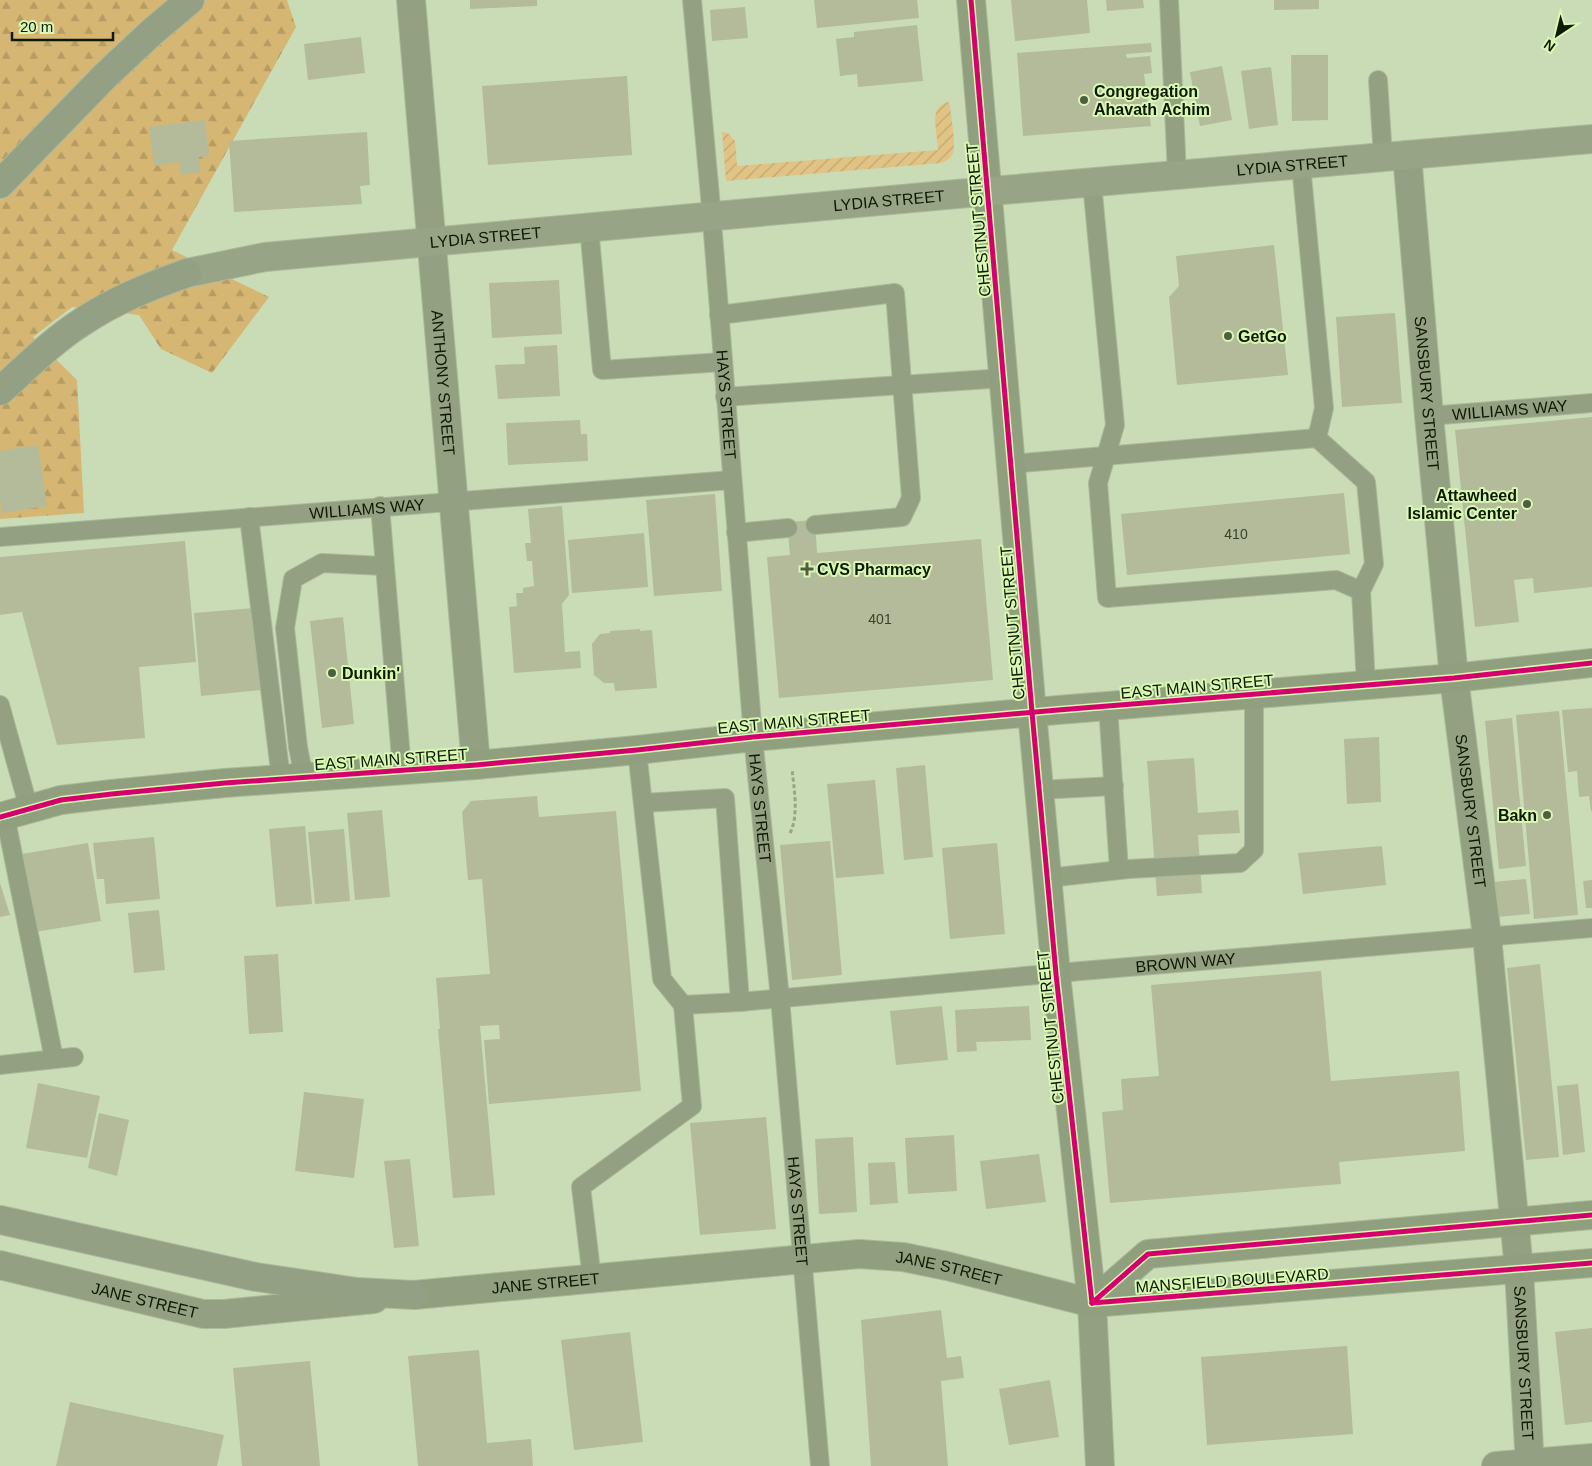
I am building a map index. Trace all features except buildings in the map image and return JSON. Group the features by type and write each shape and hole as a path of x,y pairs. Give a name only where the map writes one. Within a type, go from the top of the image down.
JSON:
{"highway":[{"path":"0,184 105,76 190,0"},
{"path":"0,391 50,346 81,322 121,299 150,286 187,274"},
{"path":"0,1220 256,1277 357,1292 414,1295"}],"main road":[{"name":"CHESTNUT STREET","path":"971,0 1056,974 1092,1303"},
{"name":"LYDIA STREET","path":"187,274 265,257 1592,139"},
{"name":"EAST MAIN STREET","path":"11,814 61,800 225,783 476,765 753,737 1032,712 1454,678 1592,663"},
{"name":"MANSFIELD BOULEVARD","path":"1092,1303 1148,1254 1592,1215"},
{"name":"JANE STREET","path":"414,1295 859,1254 903,1257 947,1266 1092,1303"},
{"name":"MANSFIELD BOULEVARD","path":"1092,1303 1592,1263"}],"street":[{"name":"ANTHONY STREET","path":"411,0 476,765"},
{"name":"SANSBURY STREET","path":"1395,156 1429,416 1454,678 1486,936 1519,1270 1530,1465"},
{"name":"JANE STREET","path":"0,1265 203,1314 224,1314 414,1295"},
{"name":"CHESTNUT STREET","path":"1092,1303 1100,1466"},
{"path":"1496,1466 1530,1465 1592,1458"}],"lane":[{"name":"HAYS STREET","path":"692,0 712,217 753,737 780,998 820,1466"},
{"path":"1169,0 1177,175"},
{"path":"1378,80 1395,156"},
{"path":"1301,165 1324,408 1317,438"},
{"path":"1092,183 1115,425 1098,483 1106,598 1336,580 1361,591"},
{"path":"589,227 602,370 723,362"},
{"path":"719,314 895,294 911,498 902,517 815,525"},
{"path":"726,397 1004,378"},
{"name":"WILLIAMS WAY","path":"1429,416 1592,403"},
{"path":"1011,464 1317,438 1366,482 1374,564 1361,591 1366,685"},
{"name":"WILLIAMS WAY","path":"0,537 454,500 732,480"},
{"path":"380,506 402,770"},
{"path":"249,517 293,778"},
{"path":"736,533 788,528"},
{"path":"293,778 298,747 284,628 293,579 322,563 384,566"},
{"path":"1048,878 1119,870 1240,863 1254,850 1254,694"},
{"path":"0,705 11,814 54,1059"},
{"path":"1108,706 1119,870"},
{"path":"592,1279 581,1187 692,1106 682,1005 662,979 637,750"},
{"path":"1039,790 1114,786"},
{"path":"643,803 724,798 740,1002"},
{"name":"BROWN WAY","path":"682,1005 740,1002 1592,928"},
{"path":"0,1065 74,1057"}],"path":[{"path":"788,838 792,829 795,804 792,769"}],"green space":[{"path":"0,0 287,0 296,27 172,250 269,297 212,373 161,349 139,315 72,307 33,337 77,380 84,513 0,519"}],"shaded area":[{"path":"949,102 954,149 951,157 941,163 726,181 722,132 728,133 735,141 737,166 938,150 936,114 942,104"}],"cycle path":[{"path":"971,0 1056,974 1092,1303"},
{"path":"0,817 61,800 225,783 476,765 753,737 1454,678 1592,663"},
{"path":"1092,1303 1148,1254 1592,1215"},
{"path":"1092,1303 1592,1263"}],"place":[{"name":"Congregation Ahavath Achim","path":"1084,100"},
{"name":"GetGo","path":"1228,336"},
{"name":"Attawheed Islamic Center","path":"1527,504"},
{"name":"CVS Pharmacy","path":"807,569"},
{"name":"Dunkin'","path":"332,673"},
{"name":"Bakn","path":"1547,815"}]}
